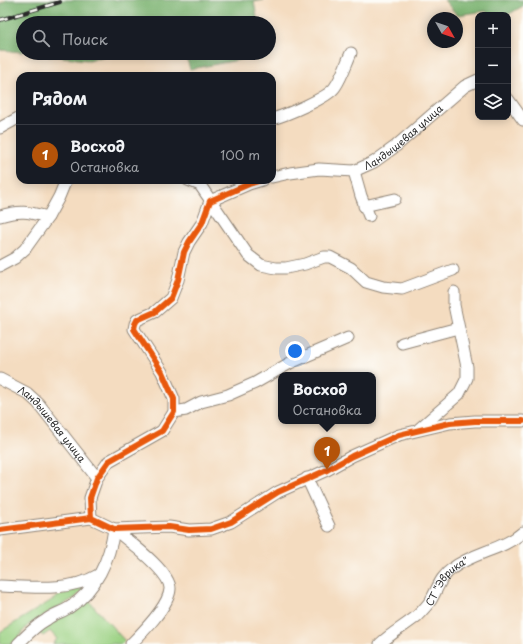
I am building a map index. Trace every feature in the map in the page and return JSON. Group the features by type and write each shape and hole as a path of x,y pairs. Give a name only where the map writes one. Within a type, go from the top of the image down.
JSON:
{"street":[{"path":"276,118 312,103 334,88 351,53"},
{"name":"Ландышевая улица","path":"276,177 290,173 319,169 354,171 374,162 396,146 465,86 475,81"},
{"path":"515,106 523,120"},
{"path":"0,128 16,119"},
{"path":"354,171 367,211 395,199"},
{"path":"0,266 15,258 24,249 48,217 64,184"},
{"path":"200,184 248,255 261,265 286,268 305,264 324,257 330,257 351,268 366,282 383,288 402,288 453,270"},
{"path":"91,518 90,498 97,478 109,461 162,431 174,412 174,399 162,372 134,329 135,324 137,320 155,312 171,298 178,280 184,252 202,222 210,201 249,184"},
{"path":"0,216 13,212 25,212 48,217"},
{"path":"419,429 459,394 467,378 467,367 454,305 454,292"},
{"path":"402,343 458,328"},
{"path":"174,412 186,410 201,402 228,396 290,364 348,338"},
{"name":"Ландышевая улица","path":"0,379 27,392 38,403 97,478"},
{"path":"114,529 169,527 189,530 211,528 231,522 278,492 399,435 419,429 462,422 523,421"},
{"path":"307,478 329,526"},
{"path":"0,530 91,518 114,529 143,552 162,573 170,590 165,604 131,644"},
{"path":"18,644 27,634 46,619 71,606 88,592 101,574 112,546 114,529"},
{"name":"СТ \"Эврика\"","path":"380,644 417,616 430,601 440,581 452,568 475,556 500,546 523,532"},
{"path":"0,586 40,587 72,585 89,580 101,574"}],"green space":[{"path":"7,0 263,0 254,2 257,16 16,16 16,51 0,50 0,4"},
{"path":"444,0 523,0 523,6 511,13 486,11 463,14 463,12 454,12"},
{"path":"187,60 238,60 190,69"},
{"path":"90,583 75,598 27,626 17,640 10,644 0,644 0,632 57,597"},
{"path":"87,599 125,641 122,644 53,644 57,639 50,631 43,636 36,630 72,612"}],"railway":[{"path":"0,20 60,2"}],"cycle path":[{"path":"91,518 90,498 97,478 109,461 162,431 174,412 174,399 162,372 134,329 135,324 137,320 155,312 171,298 178,280 184,252 202,223 210,201 249,184"},
{"path":"0,530 91,518 114,529 169,527 189,530 211,529 231,522 278,492 399,435 450,423 475,421 523,421"}],"place":[{"name":"Восход","path":"327,470"}]}
